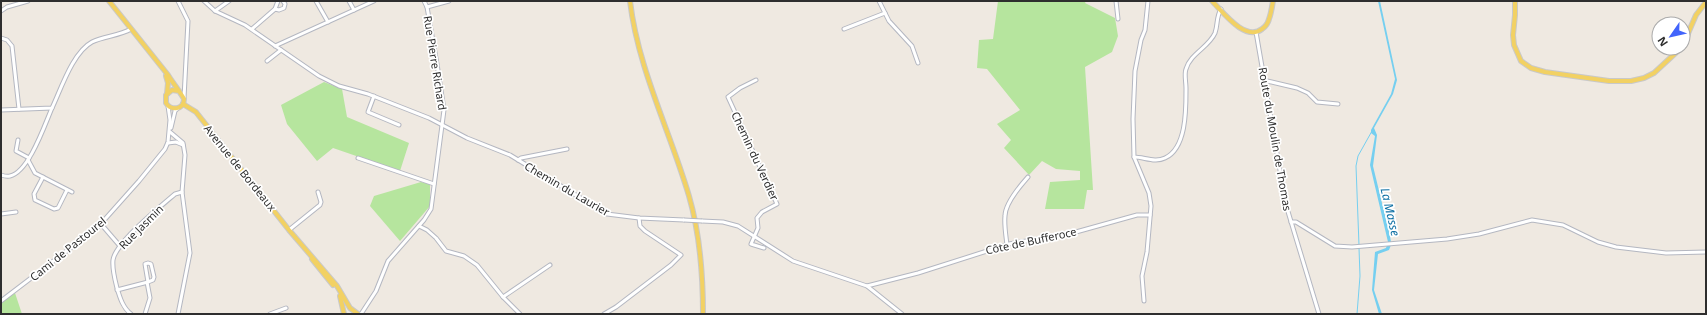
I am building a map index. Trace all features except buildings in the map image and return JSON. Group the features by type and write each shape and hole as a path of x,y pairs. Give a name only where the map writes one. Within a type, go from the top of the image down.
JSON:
{"main road":[{"path":"109,1 163,70 184,98 183,104 178,108 168,106 165,100 168,83 163,70"},
{"path":"630,1 639,47 650,85 676,157 694,217 700,257 703,314"},
{"path":"1212,1 1238,27 1250,32 1256,32 1264,28 1269,20 1273,1"},
{"path":"1515,1 1513,35 1514,45 1521,61 1531,68 1545,72 1609,81 1631,81 1644,78 1654,73 1672,56"},
{"path":"1691,28 1696,15 1706,2"},
{"path":"166,95 172,90 179,91"},
{"name":"Avenue de Bordeaux","path":"183,104 196,112 290,230 316,266 339,294 344,307 344,314"},
{"name":"Avenue de Bordeaux","path":"295,237 341,292 348,305 357,312"},
{"path":"316,266 330,278"},
{"path":"344,314 348,311 357,312"}],"street":[{"path":"1,11 7,7 28,1"},
{"path":"178,1 188,21 184,98"},
{"name":"Chemin du Laurier","path":"204,1 215,11 252,29 319,76 339,86 374,96 429,118 443,126 510,155 607,214 639,218 702,221 729,224 744,229 793,260 867,286 902,314"},
{"path":"215,11 224,3 229,1"},
{"path":"252,29 275,9 278,1"},
{"path":"275,9 279,10 284,8 285,4 283,1"},
{"path":"316,1 328,22"},
{"path":"349,1 354,10"},
{"path":"275,46 374,1"},
{"name":"Rue Pierre Richard","path":"357,312 364,309 376,291 388,262 419,226 431,209 444,110 438,64 427,7 424,1"},
{"path":"427,7 449,1"},
{"path":"879,1 893,26 912,46 918,63"},
{"path":"1116,1 1118,19"},
{"path":"1144,301 1142,276 1148,252 1151,206 1149,193 1134,157 1133,119 1135,71 1141,40 1146,30 1148,1"},
{"path":"1134,157 1144,157 1154,160 1164,158 1173,151 1180,141 1184,126 1186,106 1186,69 1192,59 1215,33 1218,14 1221,9"},
{"path":"844,29 885,13"},
{"path":"1,175 9,177 13,175 33,153 52,108 79,52 92,42 125,33 131,29"},
{"name":"Route du Moulin de Thomas","path":"1256,32 1280,180 1291,222 1320,314"},
{"path":"1,38 7,40 12,46 19,109"},
{"path":"267,61 281,50"},
{"name":"Chemin du Verdier","path":"755,236 758,228 756,218 758,214 777,204 728,97 735,91 756,80"},
{"path":"1264,80 1305,91 1318,102 1338,104"},
{"path":"179,91 185,86"},
{"path":"374,96 367,111 399,125"},
{"name":"Cami de Pastourel","path":"168,106 170,115 170,132"},
{"path":"1,110 52,108"},
{"name":"Cami de Pastourel","path":"1,301 101,224 139,181 168,143 175,111 178,108"},
{"path":"170,132 182,141 185,155 182,192 190,253 178,314"},
{"path":"18,140 16,151 28,159 35,173 72,192"},
{"path":"168,143 176,142 183,145"},
{"path":"518,160 567,149"},
{"path":"358,158 434,184"},
{"path":"42,177 34,194 35,200 54,209 58,208 67,190"},
{"path":"1007,245 1004,215 1018,189 1028,177"},
{"name":"Rue Jasmin","path":"131,314 120,301 113,260 120,246 142,223 175,194 182,192"},
{"path":"290,230 320,205 321,202 318,192"},
{"path":"1,214 16,212"},
{"name":"Côte de Bufferoce","path":"867,286 918,273 1007,245 1076,232 1137,215 1150,215"},
{"path":"604,314 616,307 681,255 645,231 640,226 639,218"},
{"path":"1291,222 1296,222 1335,246 1352,247 1472,236 1532,220 1563,225 1598,242 1616,247 1666,253 1706,252"},
{"path":"101,224 120,246"},
{"path":"419,226 431,234 446,251 464,256 477,265 520,314"},
{"path":"755,236 751,244 764,248"},
{"path":"117,290 148,282 153,280 154,277 151,264 148,262 145,264 148,282 150,298 145,314"},
{"path":"504,297 550,264"},
{"path":"270,314 286,308"},
{"path":"357,312 364,309"}],"green space":[{"path":"998,1 1086,1 1085,3 1115,18 1118,36 1112,52 1085,67 1093,190 1087,190 1084,209 1045,209 1050,182 1080,180 1080,171 1056,169 1042,161 1029,175 1004,148 1011,140 997,124 1020,110 987,69 977,68 979,40 993,39"},
{"path":"324,82 342,89 347,117 409,143 400,171 333,148 317,161 287,124 281,105"},
{"path":"421,182 430,184 430,206 400,241 370,206 374,196"},
{"path":"15,293 22,314 1,314 1,302"}],"water":[{"path":"1378,1 1380,1 1397,80 1393,94 1374,128 1377,135 1373,166 1391,242 1388,242 1370,165 1375,136 1371,133 1371,130 1391,94 1395,79"},
{"path":"1387,245 1391,245 1389,250 1378,254 1374,290 1382,314 1379,314 1372,290 1375,252 1386,248"}],"waterway":[{"name":"La Masse","path":"1359,245 1356,166 1358,156 1372,131"},
{"name":"La Masse","path":"1357,314 1360,276 1359,248"}]}
